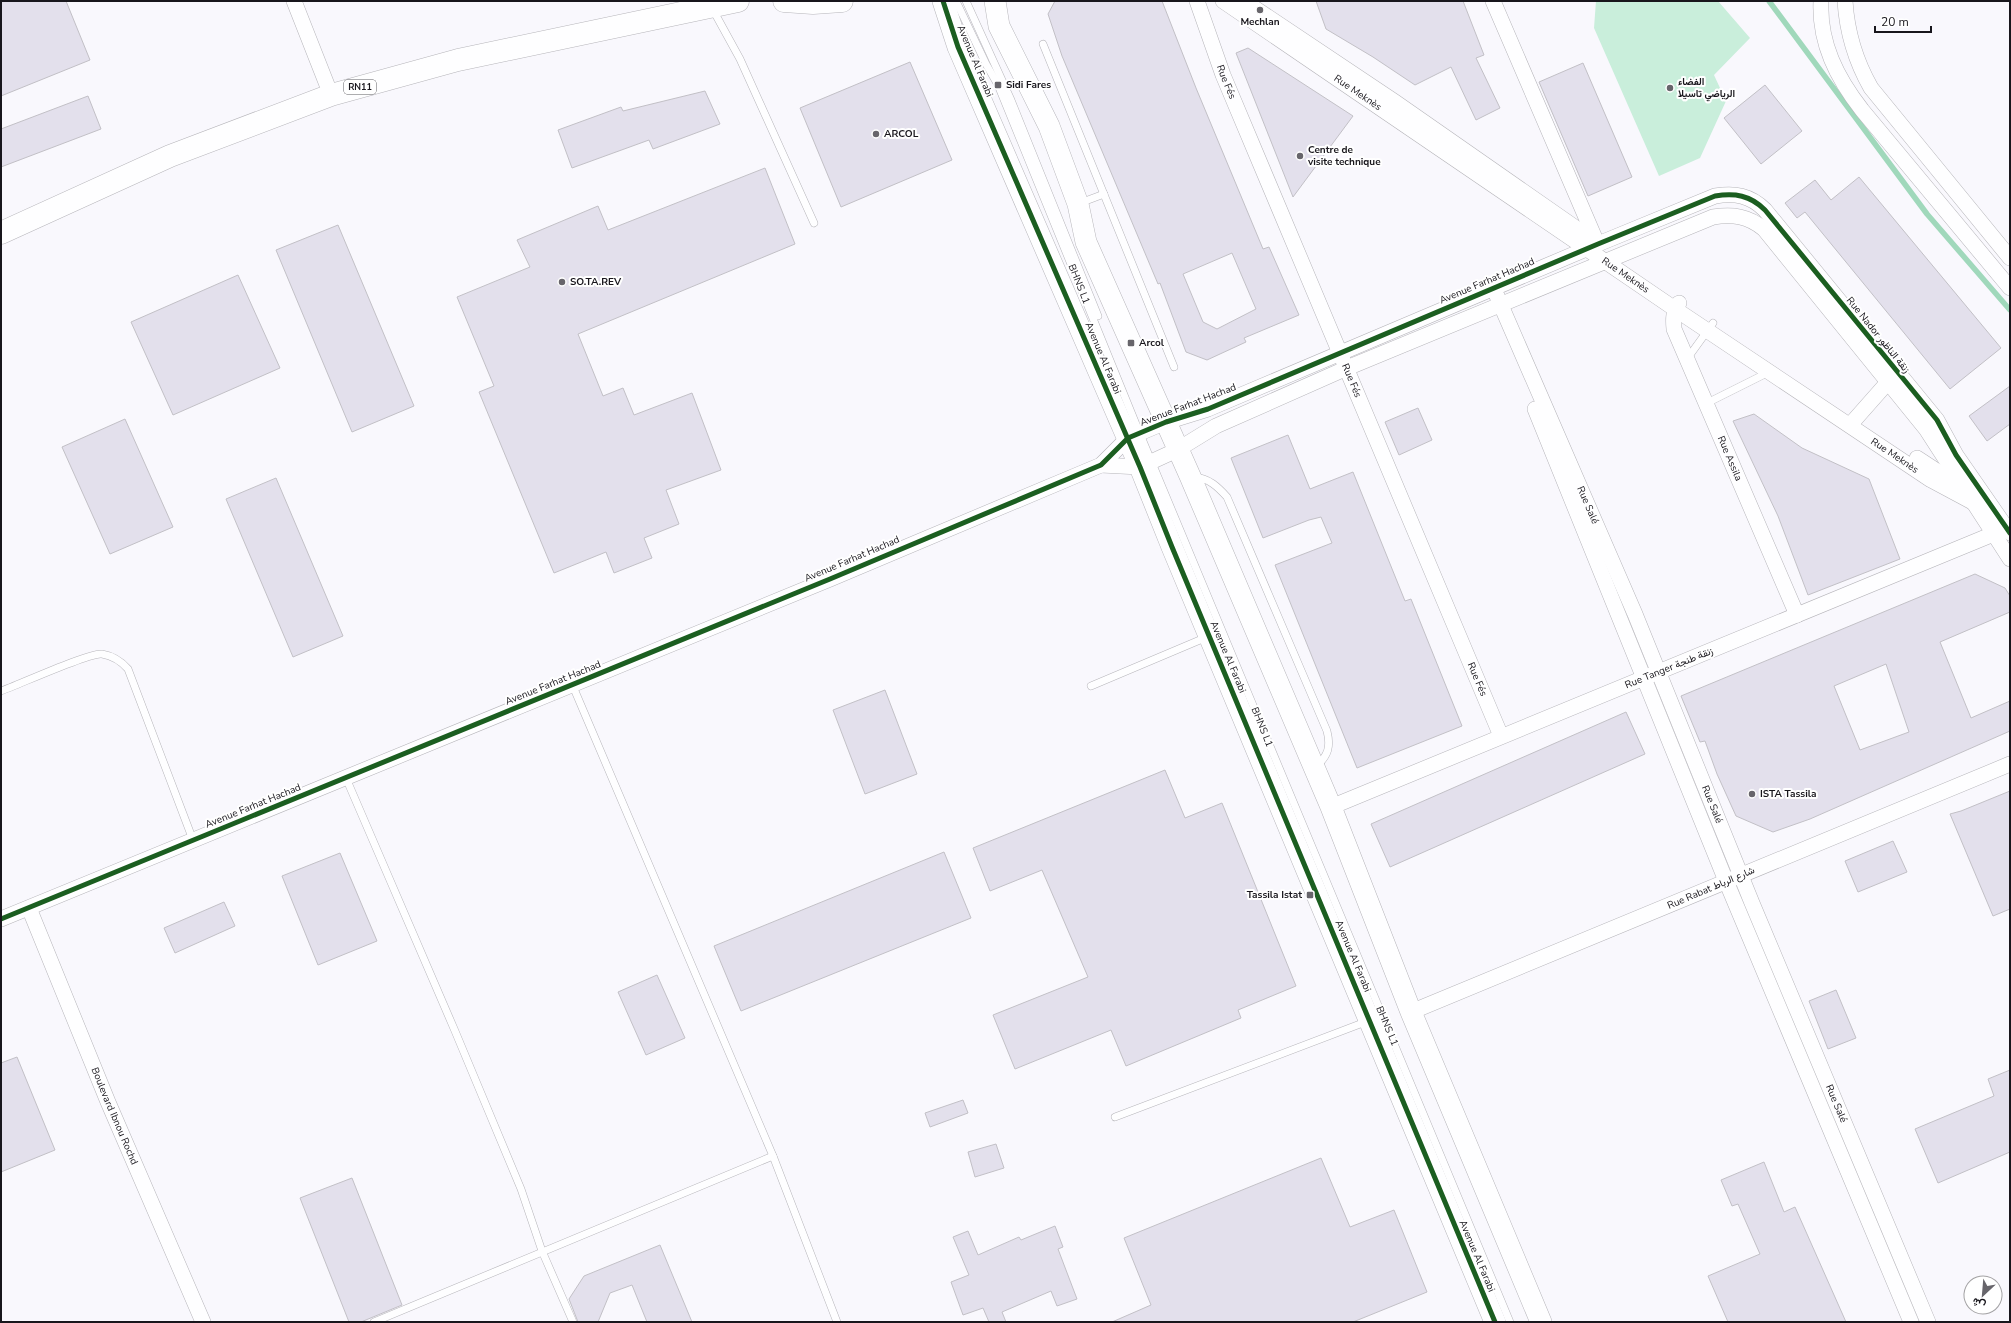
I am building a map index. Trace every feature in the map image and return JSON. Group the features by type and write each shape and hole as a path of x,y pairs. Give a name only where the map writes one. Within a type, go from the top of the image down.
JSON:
{"main road":[{"name":"RN11","path":"1,233 170,156 331,95 458,60 738,1"},
{"path":"784,1 807,4 842,1"}],"street":[{"path":"294,1 331,95"},
{"name":"Avenue Al Farabi","path":"943,1 958,47 1137,435 1209,636 1495,1322"},
{"path":"995,1 999,26 1049,126 1078,204 1086,242 1177,450 1190,476 1331,807 1411,1012 1541,1322"},
{"name":"Rue Fés","path":"1197,1 1223,74 1501,736"},
{"name":"Rue Meknès","path":"1223,1 1592,246"},
{"name":"Rue Meknès","path":"1244,1 1395,102 1610,259 1853,422 1932,480 1977,496"},
{"path":"1493,1 1592,246"},
{"path":"1821,1 1822,25 1826,44 1841,82 1862,110 2010,288"},
{"path":"1845,1 1851,43 1856,59 1871,88 2010,258"},
{"name":"Rue Nador زنقة الناظور","path":"1701,201 1715,196 1738,195 1753,200 1765,210 1937,420 1977,496 2004,532"},
{"name":"Avenue Farhat Hachad","path":"1,919 346,778 1101,465 1137,435 1166,422 1208,409 1701,201"},
{"name":"Avenue Farhat Hachad","path":"1101,465 1148,463 1177,450 1216,426 1347,368 1713,217 1726,215 1745,217 1764,229 1888,382"},
{"name":"Rue Salé","path":"1490,290 1658,672 1741,876 1928,1322"},
{"name":"Rue Assila","path":"1678,305 1673,319 1674,329 1797,615"},
{"name":"Rue Salé","path":"1497,306 1726,881 1911,1322"},
{"name":"Rue Meknès","path":"1710,327 1768,372 1941,474 1962,484 1977,496"},
{"path":"1853,422 1888,382 1926,429 1962,484"},
{"name":"Rue Nador زنقة الناظور","path":"1977,496 1995,511 2004,532 2010,559"},
{"name":"Rue Tanger زنقة طنجة","path":"1331,807 1797,615 2004,532"},
{"name":"Rue Rabat شارع الرباط","path":"1411,1012 2010,764"},
{"name":"Boulevard Ibnou Rochd","path":"29,908 108,1102 203,1322"}],"lane":[{"name":"BHNS L1","path":"956,1 986,64 998,85 1137,435"},
{"name":"BHNS L1","path":"966,1 1011,100 1137,435"},
{"path":"711,6 740,59 814,223"},
{"path":"1043,44 1174,367"},
{"path":"1078,204 1104,194"},
{"path":"1687,359 1710,327"},
{"path":"1707,403 1768,372"},
{"name":"BHNS L1","path":"1148,463 1510,1322"},
{"name":"BHNS L1","path":"1148,463 1513,1322"},
{"path":"1091,686 1209,636"},
{"path":"1,691 75,661 101,654 119,660 128,669 193,840"},
{"path":"572,684 772,1156 837,1322"},
{"path":"346,778 518,1182 542,1251 573,1322"},
{"path":"1115,1117 1370,1020"},
{"path":"374,1322 772,1156"}],"green space":[{"name":"الفضاء الرياضي تاسيلا","path":"1596,1 1718,1 1750,38 1714,75 1726,101 1700,158 1659,176 1594,28"}],"building":[{"path":"1,1 66,1 90,60 1,96"},
{"path":"1055,1 1162,1 1196,88 1263,249 1269,247 1299,315 1244,338 1246,342 1207,360 1186,352 1160,283 1158,284 1062,56 1048,14","holes":["1232,253 1256,309 1217,329 1203,322 1183,274"]},
{"path":"1316,1 1463,1 1484,55 1476,58 1500,108 1476,120 1451,67 1415,85 1373,57 1326,29"},
{"name":"Centre de visite technique","path":"1248,48 1353,116 1293,197 1236,53"},
{"name":"ARCOL","path":"910,62 952,160 841,207 800,108"},
{"path":"1583,63 1632,177 1588,196 1539,82"},
{"path":"1765,85 1802,131 1761,164 1724,118"},
{"path":"705,91 720,124 653,149 649,140 572,168 558,130 621,107 623,111"},
{"path":"88,96 101,129 1,167 1,129"},
{"path":"765,168 795,244 578,334 603,396 623,388 634,415 692,393 721,470 666,490 679,524 644,538 652,558 614,573 606,552 554,573 479,392 494,386 457,297 530,267 517,240 598,206 608,230"},
{"path":"1859,177 2001,348 1950,389 1805,212 1797,218 1785,203 1815,180 1831,200"},
{"path":"338,225 414,406 352,432 276,250"},
{"path":"238,275 280,368 173,415 131,322"},
{"path":"2010,386 2010,424 1987,441 1969,416"},
{"path":"1418,408 1432,440 1399,455 1385,422"},
{"path":"1754,414 1802,448 1869,479 1900,559 1808,595 1778,516 1733,421"},
{"path":"125,419 173,527 110,554 62,447"},
{"path":"1288,435 1310,489 1353,472 1405,601 1411,599 1462,726 1357,768 1275,565 1332,543 1321,517 1309,520 1263,538 1231,458"},
{"path":"276,478 343,636 293,657 226,499"},
{"path":"1975,574 2005,588 2010,596 2010,612 1940,642 1971,718 2010,701 2010,731 1810,819 1773,832 1736,816 1717,774 1705,741 1700,742 1681,696","holes":["1886,664 1909,732 1860,750 1834,686"]},
{"path":"885,690 917,774 865,794 833,710"},
{"path":"1626,712 1645,754 1390,867 1371,824"},
{"path":"1165,770 1185,818 1222,803 1296,986 1238,1010 1241,1018 1126,1066 1111,1030 1015,1069 993,1015 1088,977 1042,870 990,891 973,848"},
{"path":"2010,791 2010,909 1993,916 1950,814"},
{"path":"1893,841 1907,872 1858,892 1845,861"},
{"path":"944,852 971,918 741,1011 714,946"},
{"path":"340,853 377,941 318,965 282,876"},
{"path":"224,902 235,926 175,953 164,928"},
{"path":"657,975 685,1038 646,1055 618,992"},
{"path":"1836,990 1856,1038 1828,1049 1809,1001"},
{"path":"17,1057 55,1150 1,1172 1,1063"},
{"path":"2010,1070 2010,1152 1938,1183 1915,1129 1994,1096 1988,1079"},
{"path":"963,1100 968,1113 930,1127 925,1113"},
{"path":"996,1144 1004,1168 975,1177 968,1152"},
{"path":"1321,1158 1350,1227 1394,1210 1427,1292 1353,1322 1112,1322 1151,1305 1124,1238"},
{"path":"1764,1162 1784,1212 1795,1207 1846,1322 1728,1322 1708,1276 1760,1254 1738,1204 1732,1206 1721,1180"},
{"path":"352,1178 402,1305 361,1322 349,1322 300,1198"},
{"path":"1055,1226 1063,1247 1058,1249 1077,1299 1057,1306 1051,1291 1002,1312 1006,1322 989,1322 983,1308 963,1315 951,1282 969,1275 953,1237 968,1231 978,1255 1019,1237 1021,1240"},
{"path":"660,1245 692,1322 647,1322 632,1285 610,1293 598,1322 578,1322 569,1299 584,1276"}],"waterway":[{"path":"1769,1 1927,214 2010,310"}],"cycle path":[{"path":"943,1 958,47 1140,467 1495,1322"},
{"path":"1,919 830,579 1101,465 1128,438 1166,422 1208,409 1715,196 1742,196 1754,201 1765,210 1937,420 1956,455 2010,533"}],"place":[{"name":"Mechlan","path":"1260,10"},
{"name":"Sidi Fares","path":"998,85"},
{"name":"الفضاء الرياضي تاسيلا","path":"1670,88"},
{"name":"ARCOL","path":"876,134"},
{"name":"Centre de visite technique","path":"1300,156"},
{"name":"SO.TA.REV","path":"562,282"},
{"name":"Arcol","path":"1131,343"},
{"name":"ISTA Tassila","path":"1752,794"},
{"name":"Tassila Istat","path":"1310,895"}]}
